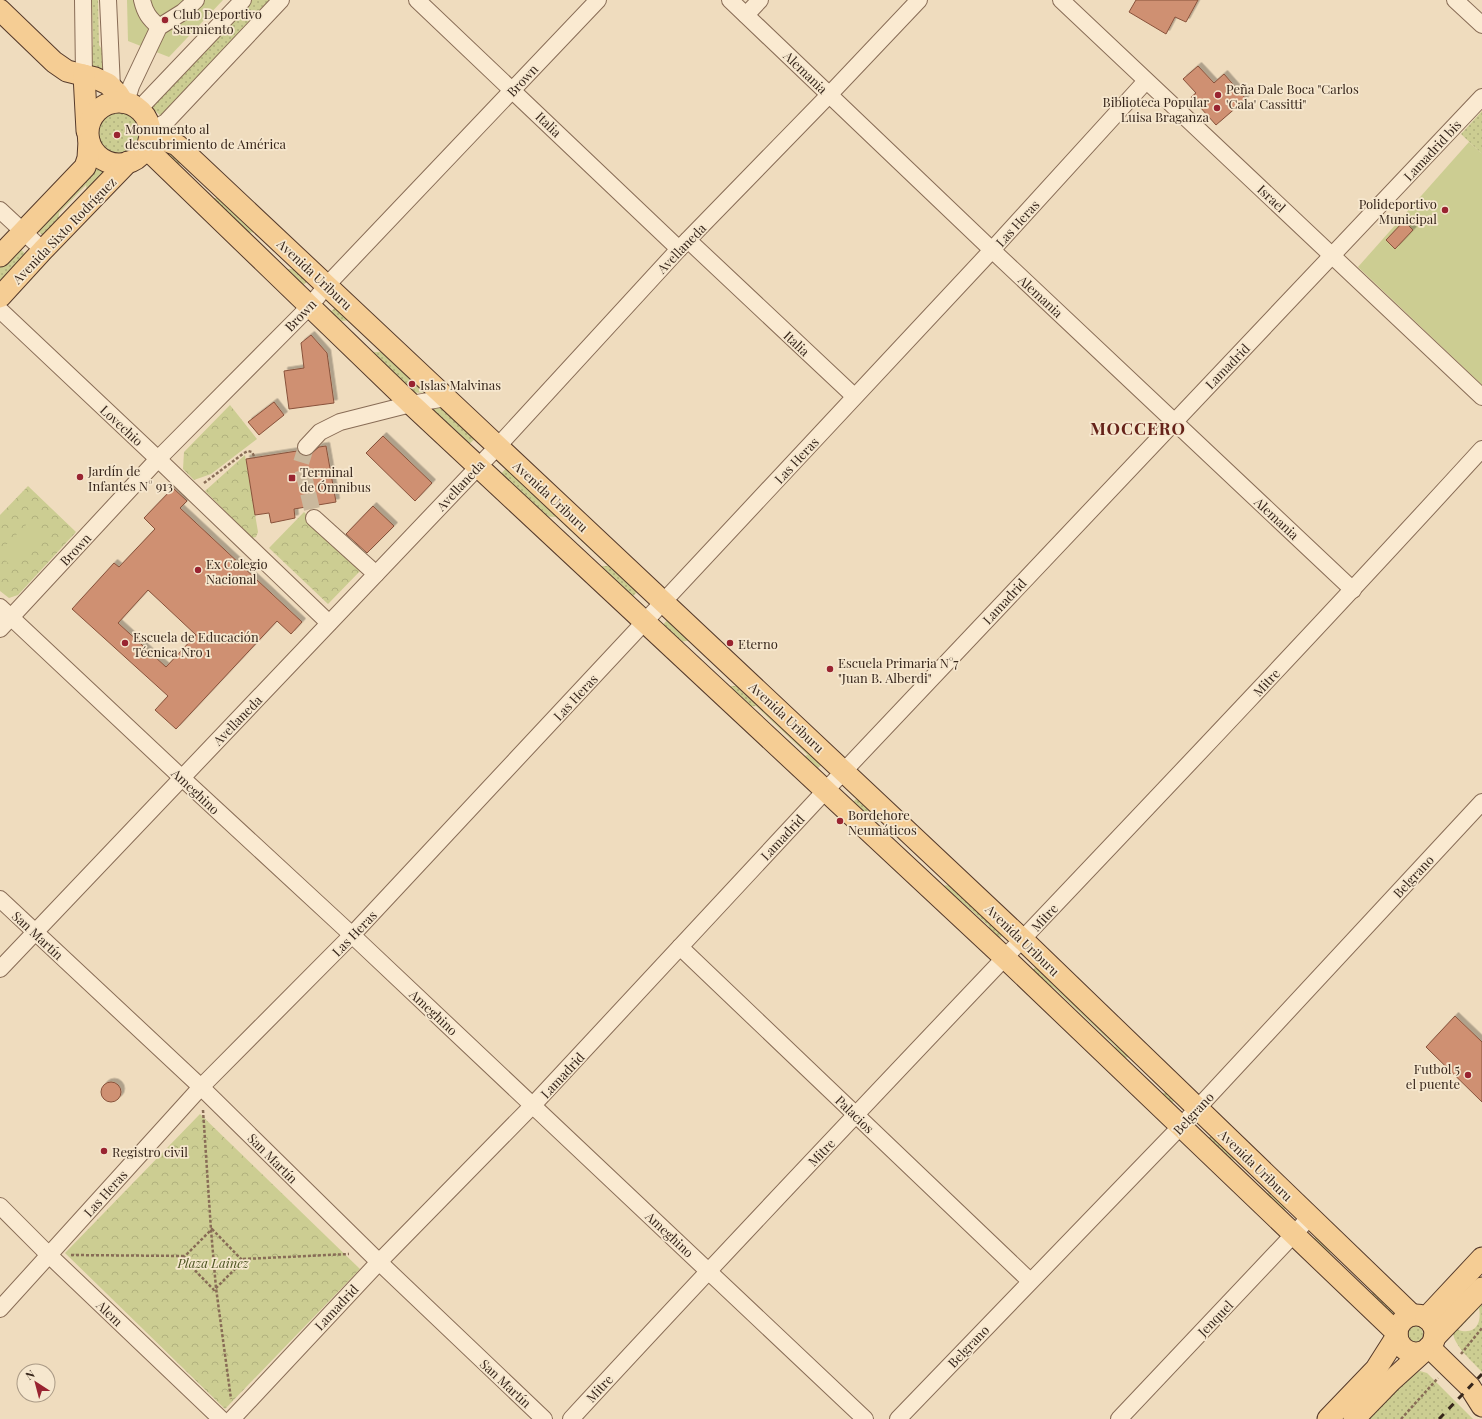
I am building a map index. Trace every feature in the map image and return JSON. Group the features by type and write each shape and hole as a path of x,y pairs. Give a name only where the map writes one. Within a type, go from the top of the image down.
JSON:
{"main road":[{"path":"0,10 54,62 67,71 95,78 108,84 147,119 149,138 136,158 119,164 108,162 99,157 92,148 88,138 89,125 92,116 98,109 106,104 125,100"},
{"path":"0,256 84,167 88,158 88,138 84,75"},
{"name":"Avenida Uriburu","path":"149,138 177,146 327,285 1023,940 1310,1217 1419,1316"},
{"name":"Avenida Uriburu","path":"149,138 310,306 411,404 1005,958 1397,1334"},
{"name":"Avenida Sixto Rodríguez","path":"0,297 128,162"},
{"path":"1419,1316 1433,1325 1429,1345 1416,1353 1404,1349 1400,1345 1397,1334 1398,1326 1402,1321 1419,1316 1482,1258"},
{"path":"1354,1419 1429,1345 1482,1288"},
{"path":"1328,1419 1376,1370 1397,1334"},
{"path":"1429,1345 1476,1391 1482,1406"}],"street":[{"path":"82,0 84,75"},
{"path":"108,0 125,100"},
{"path":"142,0 144,10 159,27"},
{"path":"125,100 159,27 183,12 196,0"},
{"path":"125,100 243,0"},
{"path":"149,138 166,122 281,0"},
{"name":"Italia","path":"417,0 513,90 854,396"},
{"name":"Brown","path":"4,618 158,459 310,306 327,285 598,0"},
{"name":"Alemania","path":"730,0 992,250 1353,590"},
{"path":"746,15 760,0"},
{"name":"Avellaneda","path":"0,969 498,446 684,244 830,95 919,0"},
{"name":"Israel","path":"1061,0 1482,396"},
{"path":"1455,0 1482,25"},
{"name":"Las Heras","path":"0,1309 201,1087 352,935 992,250 1146,81"},
{"name":"Lamadrid bis","path":"1332,256 1482,97"},
{"path":"0,210 43,250"},
{"name":"Lamadrid","path":"229,1418 374,1258 533,1105 826,790 1332,256"},
{"name":"Lovechio","path":"0,310 329,623"},
{"path":"306,447 320,432 340,422 411,404 446,398"},
{"name":"Mitre","path":"570,1419 708,1270 1023,940 1353,590 1482,449"},
{"path":"314,518 376,574"},
{"name":"Ameghino","path":"4,618 182,777 352,935 865,1419"},
{"name":"Belgrano","path":"898,1419 1181,1126 1482,802"},
{"name":"San Martín","path":"0,899 201,1087 374,1258 544,1419"},
{"name":"Palacios","path":"680,947 1030,1281"},
{"name":"Alem","path":"0,1206 49,1255 229,1418"},
{"name":"Jenquel","path":"1119,1419 1310,1217"}],"path":[{"path":"192,492 244,453 248,451 252,452 255,458"},
{"path":"201,1087 211,1230 229,1418"},
{"path":"211,1230 212,1229 242,1259 374,1258"},
{"path":"49,1255 185,1256 211,1230"},
{"path":"185,1256 183,1258 214,1290 243,1261 242,1259"}],"green space":[{"path":"92,0 98,0 99,45 106,56 105,77 89,70 88,53 93,46"},
{"name":"Club Deportivo Sarmiento","path":"127,0 223,0 169,57 128,41"},
{"path":"252,0 274,0 163,118 151,107"},
{"path":"119,107 128,109 136,114 141,122 143,131 141,140 136,148 128,153 119,155 110,153 102,148 97,140 95,131 97,122 102,114 110,109"},
{"path":"1482,111 1482,154 1461,134"},
{"name":"Polideportivo Municipal","path":"1469,142 1482,154 1482,385 1358,267"},
{"path":"174,150 189,164 174,164 210,198 225,198 310,279 300,288 280,269 295,269 257,233 240,231 164,159"},
{"path":"97,163 101,163 109,167 88,197 86,185 59,213 58,228 47,240 35,228"},
{"path":"18,247 30,258 0,282 0,265"},
{"path":"338,305 354,320 340,321 373,352 388,352 430,392 412,393 328,314"},
{"path":"230,405 257,439 211,474 194,480 183,469 184,452"},
{"path":"446,406 477,437 467,446 426,407"},
{"path":"245,455 258,532 256,537 252,538 205,491"},
{"path":"508,466 639,590 630,599 595,566 608,566 556,517 541,516 499,476"},
{"path":"28,486 76,532 18,595 9,598 0,591 0,515"},
{"path":"304,512 362,569 328,604 269,548"},
{"path":"31,520 46,535 13,568 0,555 0,551"},
{"path":"669,618 692,640 680,642 727,686 740,686 823,764 813,772 797,758 808,755 756,706 743,707 660,628"},
{"path":"858,797 883,821 872,823 938,886 951,885 1003,935 994,943 978,928 990,927 962,902 951,903 849,806"},
{"path":"1037,966 1132,1057 1120,1058 1157,1094 1169,1092 1176,1099 1167,1107 1106,1049 1116,1047 1053,987 1040,987 1027,975"},
{"name":"Plaza Lainez","path":"200,1114 360,1269 225,1409 65,1253"},
{"path":"1213,1134 1289,1206 1280,1214 1258,1193 1269,1193 1235,1160 1223,1159 1204,1142"},
{"path":"1319,1234 1338,1251 1327,1253 1369,1293 1381,1292 1402,1313 1394,1321 1310,1242"},
{"path":"1482,1300 1482,1372 1460,1348 1456,1342 1453,1332","holes":["1479,1308 1480,1314 1476,1327 1469,1331 1458,1330"]},
{"path":"1415,1326 1422,1331 1423,1334 1418,1341 1415,1342 1408,1337 1407,1334 1412,1327"},
{"path":"1420,1371 1427,1373 1473,1419 1368,1419 1406,1379"}],"building":[{"path":"1136,0 1198,0 1186,22 1175,17 1166,34 1129,12"},
{"name":"Peña Dale Boca \"Carlos 'Cala' Cassitti\"","path":"1198,66 1214,83 1224,74 1246,99 1216,125 1191,97 1196,93 1183,79"},
{"path":"1404,221 1413,230 1395,249 1386,240"},
{"path":"311,335 327,353 334,403 289,409 284,371 304,368 301,343"},
{"path":"274,402 284,415 259,435 248,422"},
{"path":"383,436 432,483 415,501 366,453"},
{"path":"326,446 336,502 294,509 295,518 271,523 269,513 255,515 246,459 297,451 303,456 308,456 319,447"},
{"path":"173,488 187,501 180,508 302,622 291,634 277,621 176,729 155,710 168,696 72,609 114,563 119,567 155,529 144,518","holes":["148,590 196,635 166,667 118,623"]},
{"path":"373,506 394,526 367,553 346,534"},
{"name":"Futbol 5 el puente","path":"1455,1016 1482,1042 1482,1102 1426,1047"},
{"path":"111,1082 118,1085 121,1092 118,1099 111,1102 104,1099 101,1092 104,1085"}],"tunnel":[{"path":"306,447 301,463 314,518"}],"railway":[{"path":"1439,1419 1482,1374"}],"place":[{"name":"Club Deportivo Sarmiento","path":"165,20"},
{"name":"Peña Dale Boca \"Carlos 'Cala' Cassitti\"","path":"1218,95"},
{"name":"Biblioteca Popular Luisa Braganza","path":"1217,108"},
{"name":"Monumento al descubrimiento de América","path":"117,135"},
{"name":"Polideportivo Municipal","path":"1445,210"},
{"name":"Islas Malvinas","path":"412,384"},
{"name":"Jardín de Infantes N° 913","path":"80,477"},
{"name":"Terminal de Ómnibus","path":"292,478"},
{"name":"Ex Colegio Nacional","path":"198,570"},
{"name":"Escuela de Educación Técnica Nro 1","path":"125,643"},
{"name":"Eterno","path":"730,643"},
{"name":"Escuela Primaria N°7 \"Juan B. Alberdi\"","path":"830,669"},
{"name":"Bordehore Neumáticos","path":"840,821"},
{"name":"Futbol 5 el puente","path":"1468,1075"},
{"name":"Registro civil","path":"104,1151"}],"district":[{"name":"MOCCERO","path":"1138,428"}]}
